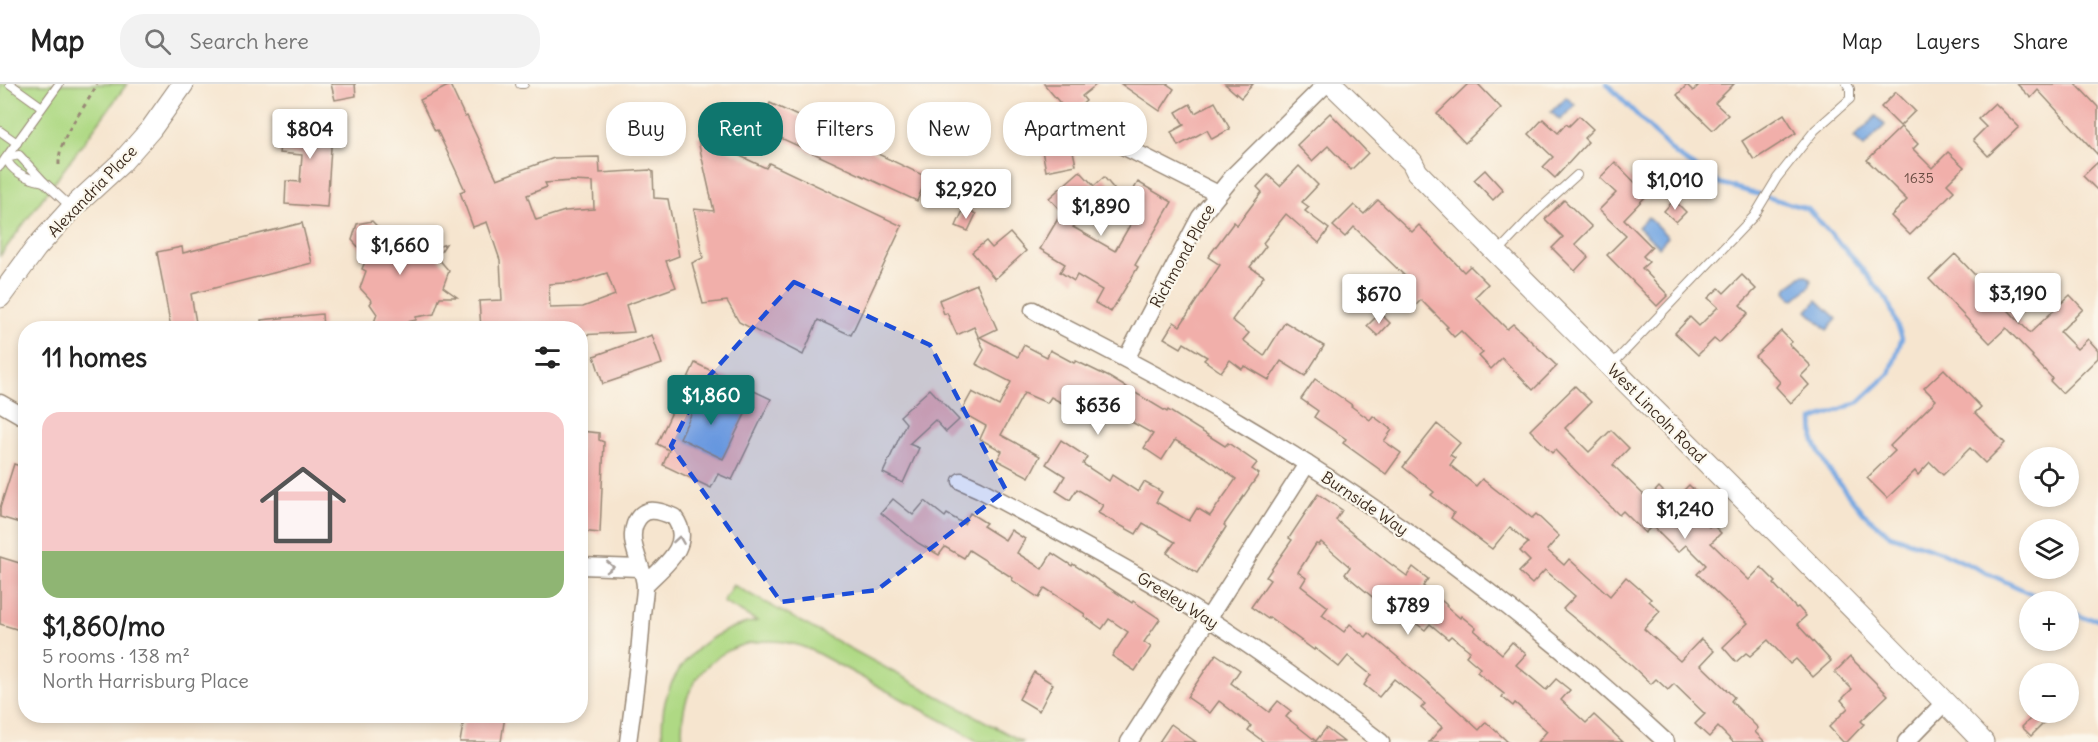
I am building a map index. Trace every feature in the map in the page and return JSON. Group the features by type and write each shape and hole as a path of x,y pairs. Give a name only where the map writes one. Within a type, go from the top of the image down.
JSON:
{"street":[{"name":"Alexandria Place","path":"0,297 36,248 72,208 121,163 151,129 183,84"},
{"name":"Richmond Place","path":"1126,359 1200,218 1234,175 1326,84"},
{"name":"West Lincoln Road","path":"1332,84 1412,162 1417,172 1496,253 1771,526 1983,742"},
{"path":"1143,156 1218,194"},
{"name":"Burnside Way","path":"1034,310 1239,422 1307,464 1413,536 1514,611 1633,711 1666,742"},
{"path":"0,403 18,413"},
{"path":"1129,742 1307,464"},
{"name":"Greeley Way","path":"961,481 1128,570 1208,619 1327,700 1381,742"},
{"path":"628,742 640,664 645,585 633,531 639,516 646,511 655,510 674,517 681,530 681,540 678,549 645,585"},
{"path":"588,566 640,568"},
{"path":"1906,742 1944,703"}],"lane":[{"path":"10,84 42,107"},
{"path":"0,166 59,84"},
{"path":"1610,367 1754,216 1777,178 1815,130 1850,99 1850,89 1847,84"},
{"path":"0,131 17,143"},
{"path":"6,158 19,155 72,208"},
{"path":"6,158 10,167 28,179 44,182"},
{"path":"1496,253 1577,175"}],"path":[{"path":"59,165 59,157 68,133 97,84"}],"highlighted area":[{"path":"794,282 930,345 1006,490 877,590 781,602 671,446 702,384"}],"green space":[{"path":"0,84 127,84 0,256"},
{"path":"733,585 1023,742 978,742 813,651 788,643 763,641 740,646 719,656 702,671 690,691 683,715 683,742 663,742 666,698 685,662 716,636 735,627 757,621 723,602"}],"water":[{"path":"1566,97 1575,105 1560,120 1551,112"},
{"path":"1876,116 1885,125 1864,147 1854,138"},
{"path":"1648,217 1668,237 1659,247 1638,227"},
{"path":"1805,275 1810,278 1809,287 1795,299 1791,298 1786,291 1787,288"},
{"path":"1817,300 1837,319 1827,330 1807,311"},
{"path":"704,387 748,408 723,459 680,438"}],"building":[{"path":"331,84 355,84 356,96 335,100"},
{"path":"1044,84 1097,84 1082,96 1085,102 1059,102"},
{"path":"1121,84 1167,84 1174,89 1160,111"},
{"path":"1225,84 1253,84 1241,98"},
{"path":"1468,84 1478,84 1501,108 1465,143 1437,114"},
{"path":"1700,84 1734,84 1715,103 1728,115 1713,130 1677,95 1687,85 1693,91"},
{"path":"2017,84 2076,84 2098,107 2098,155 2038,90 2031,98"},
{"path":"450,85 497,179 554,158 599,157 600,173 650,170 653,172 654,198 668,199 679,256 666,261 676,287 626,305 634,332 588,335 588,321 480,321 479,301 502,300 500,260 487,222 473,227 460,192 465,190 437,130 435,131 420,100","holes":["593,182 594,209 565,211 536,220 527,195 547,187 545,183","607,273 615,295 583,307 550,308 549,284 578,282"]},
{"path":"1896,92 1915,111 1900,126 1881,107"},
{"path":"1215,102 1230,129 1212,139 1207,130 1178,146 1171,132 1184,125 1176,112 1190,104 1195,113"},
{"path":"1995,103 2019,127 1988,156 1973,140 1986,127 1978,119"},
{"path":"783,109 795,115 795,145 783,139"},
{"path":"1330,113 1368,153 1351,170 1328,146 1312,161 1297,145"},
{"path":"1784,114 1796,133 1754,160 1742,141"},
{"path":"291,115 333,118 327,207 285,204 286,181 300,182 302,155 279,153 281,139 289,140"},
{"path":"1579,116 1593,129 1584,138 1588,142 1555,178 1543,167 1553,157 1529,134 1543,119 1558,133 1566,124 1569,126"},
{"path":"1901,127 1918,144 1913,149 1932,168 1948,152 1964,167 1947,184 1954,191 1910,235 1891,216 1907,200 1867,160"},
{"path":"702,156 740,156 766,168 769,163 902,226 851,335 818,320 803,355 739,322 727,301 703,304 692,263 703,258 694,209 714,211"},
{"path":"820,156 882,156 927,177 917,201"},
{"path":"1043,156 1074,156 1076,165 1046,171"},
{"path":"1615,162 1647,195 1624,219 1652,247 1643,256 1649,262 1642,268 1668,295 1657,306 1607,255 1626,236 1599,210 1616,193 1600,178"},
{"path":"2098,162 2098,191 2083,176"},
{"path":"1299,166 1318,185 1302,202 1309,207 1305,211 1329,229 1319,243 1286,214 1263,243 1266,246 1250,267 1264,276 1232,320 1249,333 1243,340 1264,356 1285,322 1324,346 1305,376 1281,361 1269,380 1245,366 1242,369 1230,360 1221,372 1204,360 1207,357 1184,343 1181,348 1164,338 1174,322 1180,326 1220,265 1208,257 1234,222 1237,225 1262,192 1257,187 1268,175 1280,186"},
{"path":"1485,170 1503,190 1493,200 1474,180"},
{"path":"1080,171 1094,186 1104,177 1114,189 1073,227 1115,251 1141,206 1128,199 1138,182 1172,202 1135,265 1138,267 1111,312 1095,303 1102,290 1077,275 1074,281 1060,272 1065,264 1040,249 1062,212 1049,198"},
{"path":"1378,200 1412,232 1419,225 1464,272 1470,266 1488,284 1475,297 1507,329 1513,324 1557,366 1533,390 1502,358 1491,369 1479,356 1483,353 1461,331 1454,337 1446,328 1448,327 1421,300 1415,306 1397,288 1407,278 1354,227 1345,237 1333,226 1354,205 1364,214"},
{"path":"1564,200 1592,227 1575,244 1588,257 1575,271 1552,248 1563,237 1545,219"},
{"path":"1674,200 1686,212 1676,222 1664,211"},
{"path":"964,208 976,214 968,231 956,226"},
{"path":"372,221 389,239 420,236 431,249 446,244 437,257 449,271 443,287 457,297 440,297 434,314 416,317 416,320 374,321 377,314 370,304 372,301 360,288 366,271 362,269 367,257 352,240 357,224"},
{"path":"302,223 312,263 191,294 196,321 170,321 157,252 182,247 183,253"},
{"path":"1010,233 1026,251 995,279 972,252 986,241 992,248"},
{"path":"1955,254 2030,333 2070,295 2083,309 2060,332 2077,349 2088,339 2098,350 2098,358 2062,393 2050,381 2052,378 2006,328 1990,343 1929,279"},
{"path":"1742,275 1756,289 1740,305 1748,313 1719,343 1714,339 1698,355 1675,333 1690,317 1699,326 1718,307 1708,298 1719,288 1724,293"},
{"path":"977,284 997,329 980,337 1018,357 1024,345 1047,357 1050,350 1074,363 1076,361 1109,377 1167,412 1168,410 1225,446 1228,443 1257,463 1252,469 1259,474 1224,525 1226,527 1197,573 1167,553 1175,542 1143,523 1136,534 1098,513 1103,505 1077,489 1070,500 1056,491 1065,476 1046,464 1061,440 1087,457 1083,464 1109,481 1112,475 1138,492 1144,482 1162,492 1156,502 1189,521 1197,508 1210,516 1236,479 1204,457 1175,440 1162,460 1144,448 1153,434 1114,412 1111,417 1083,401 1077,411 1051,397 1047,403 1024,393 1001,435 1040,456 1029,477 997,460 1002,451 980,439 986,426 961,412 972,392 999,406 1011,382 976,364 984,350 974,327 957,335 947,313 944,314 939,300"},
{"path":"1380,313 1390,323 1378,336 1367,326"},
{"path":"322,314 322,321 261,321"},
{"path":"1781,331 1792,342 1789,344 1811,366 1801,376 1809,385 1791,403 1776,387 1780,382 1755,356"},
{"path":"652,335 662,364 603,384 594,356"},
{"path":"695,363 771,399 732,480 718,474 711,488 663,465 669,450 657,444","holes":["704,387 748,408 723,459 680,438"]},
{"path":"1944,369 1981,407 1975,413 2005,443 1985,463 1970,448 1943,475 1930,462 1918,475 1915,471 1887,498 1867,478 1895,451 1890,446 1936,400 1924,388"},
{"path":"1315,379 1370,420 1373,416 1392,430 1384,441 1401,453 1386,474 1343,443 1346,439 1314,417 1318,411 1301,399"},
{"path":"1575,386 1591,402 1565,428 1589,452 1611,430 1629,448 1613,465 1648,499 1659,487 1673,501 1689,485 1702,498 1691,509 1709,527 1712,524 1721,533 1711,543 1749,580 1761,567 1796,608 1798,607 1806,616 1797,624 1831,661 1813,677 1796,659 1790,664 1768,640 1750,656 1746,653 1736,662 1723,647 1748,623 1697,574 1706,565 1686,545 1678,552 1652,526 1645,533 1623,511 1619,515 1555,450 1552,453 1530,430"},
{"path":"930,389 959,420 946,432 935,420 909,444 919,448 903,483 883,473 906,423 900,416"},
{"path":"1437,424 1460,443 1450,455 1455,458 1450,465 1476,486 1482,479 1532,518 1536,514 1559,536 1547,550 1564,565 1569,559 1610,596 1626,577 1651,599 1649,601 1660,611 1644,629 1680,661 1701,639 1714,651 1701,665 1734,697 1731,701 1758,728 1755,732 1765,742 1733,742 1718,727 1709,737 1695,724 1705,714 1674,684 1668,690 1656,679 1651,684 1563,609 1575,596 1545,570 1532,584 1519,572 1530,561 1520,551 1528,543 1510,527 1492,549 1451,518 1454,513 1431,495 1434,492 1403,467"},
{"path":"588,432 599,433 599,440 604,442 600,533 588,532"},
{"path":"14,464 18,465 18,523 0,517 0,508"},
{"path":"1318,494 1342,510 1336,520 1407,576 1413,567 1428,579 1423,586 1460,618 1461,616 1476,628 1474,630 1502,654 1512,642 1526,654 1516,665 1546,690 1556,679 1570,690 1561,700 1586,723 1594,715 1623,742 1538,742 1547,731 1515,703 1513,706 1502,697 1504,694 1477,672 1480,668 1466,656 1470,651 1451,636 1448,639 1430,624 1425,630 1409,618 1413,613 1384,590 1376,600 1345,574 1350,567 1321,542 1319,545 1316,544 1298,572 1306,578 1301,586 1328,607 1322,615 1344,632 1350,624 1366,637 1369,633 1479,730 1486,722 1508,742 1429,742 1442,727 1421,708 1425,704 1394,679 1379,697 1364,685 1371,675 1348,656 1339,667 1315,648 1314,650 1269,617 1268,619 1251,607 1270,580 1266,577 1292,540 1289,538"},
{"path":"893,499 913,515 925,501 945,517 947,514 964,524 970,513 986,523 983,526 1005,540 1011,530 1025,539 1017,553 1042,569 1052,553 1072,566 1073,564 1160,619 1144,642 1151,647 1135,671 1112,656 1128,632 1109,619 1102,629 1084,616 1085,614 1045,588 1039,598 969,550 964,558 945,547 939,555 918,543 881,513"},
{"path":"0,557 18,563 18,630 0,624"},
{"path":"1216,654 1240,670 1231,683 1269,712 1278,701 1291,711 1286,717 1316,741 1326,728 1344,742 1264,742 1248,730 1251,726 1219,701 1210,713 1187,697"},
{"path":"1850,657 1888,695 1861,721 1864,724 1847,742 1843,742 1829,727 1848,708 1841,700 1852,689 1835,672"},
{"path":"1034,672 1053,684 1039,711 1019,699"},
{"path":"463,723 504,723 501,742 460,742"},
{"path":"2026,723 2044,723 2031,736 2022,727"},
{"path":"1171,724 1196,742 1159,742"}],"waterway":[{"path":"1607,84 1675,154 1719,183 1808,209 1854,259 1888,301 1902,338 1890,373 1859,402 1813,420 1814,442 1828,469 1863,513 1890,535 1944,553 2025,591"},
{"path":"2079,615 2098,619"}]}
